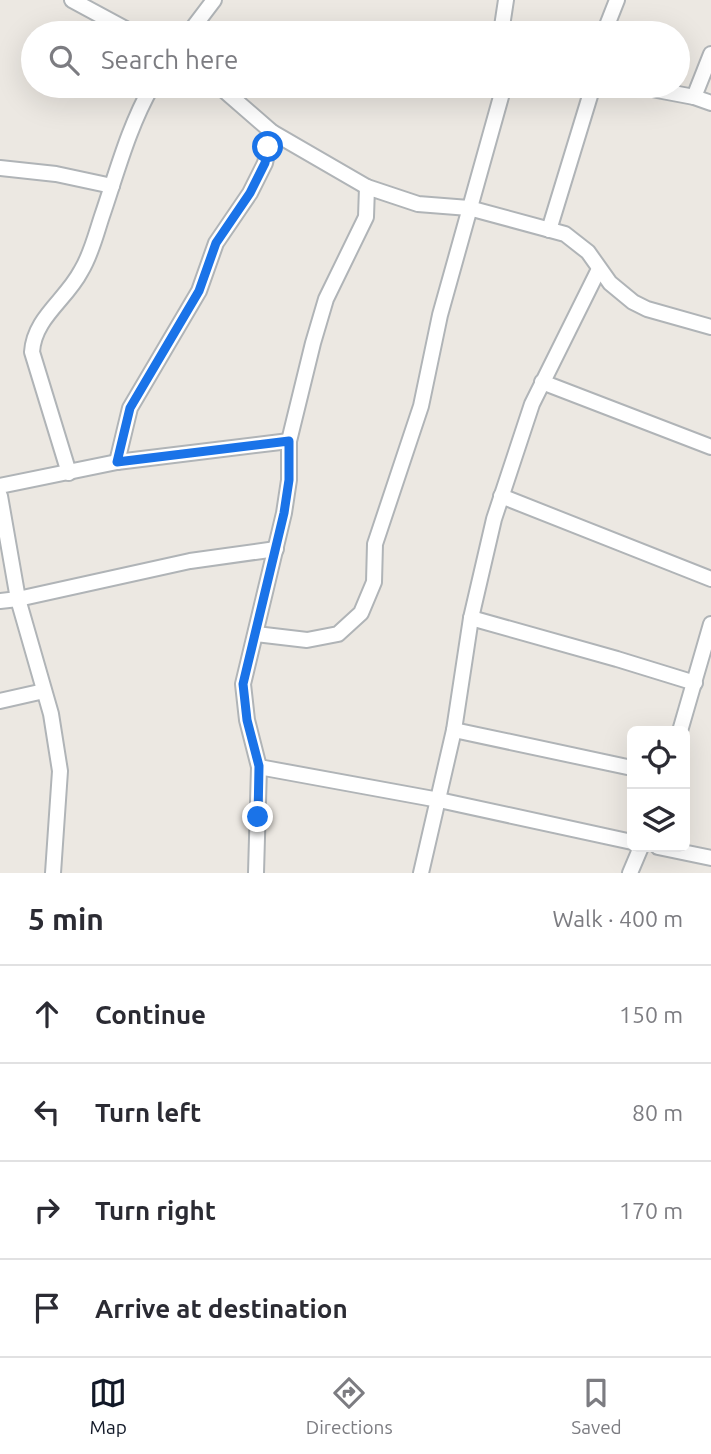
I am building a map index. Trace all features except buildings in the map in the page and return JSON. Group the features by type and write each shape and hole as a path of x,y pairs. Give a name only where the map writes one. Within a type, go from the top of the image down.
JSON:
{"street":[{"path":"72,0 111,21"},
{"path":"198,21 214,0"},
{"path":"503,21 506,0"},
{"path":"609,21 617,0"},
{"path":"694,96 711,54"},
{"path":"690,95 711,103"},
{"path":"69,473 32,352 32,343 44,319 82,271 137,113 145,98"},
{"path":"233,98 272,132 368,187 418,204 469,208 565,234 589,252 599,269 620,290 647,309 711,327"},
{"path":"256,634 307,640 338,634 361,613 374,582 375,544 421,406 440,314 501,98"},
{"path":"549,230 589,98"},
{"path":"117,462 130,408 199,291 216,243 250,193 265,163 272,132"},
{"path":"0,168 56,174 113,186"},
{"path":"256,873 259,766 247,720 243,684 276,549 289,480 289,441 326,299 366,217 368,187"},
{"path":"421,873 454,730 471,618 501,496 542,382 599,269"},
{"path":"542,382 711,447"},
{"path":"0,486 117,462 289,441"},
{"path":"0,496 18,599 51,714 60,771 53,873"},
{"path":"501,496 711,579"},
{"path":"0,601 190,561 276,549"},
{"path":"471,618 695,683"},
{"path":"682,726 711,624"},
{"path":"0,701 44,691"},
{"path":"454,730 627,767"},
{"path":"259,766 439,800 627,841"},
{"path":"630,873 639,852"},
{"path":"682,852 711,858"}],"route":[{"path":"258,817 259,766 247,720 243,684 284,513 289,480 289,441 117,462 130,408 199,291 216,243 250,193 265,163 268,147"}]}
